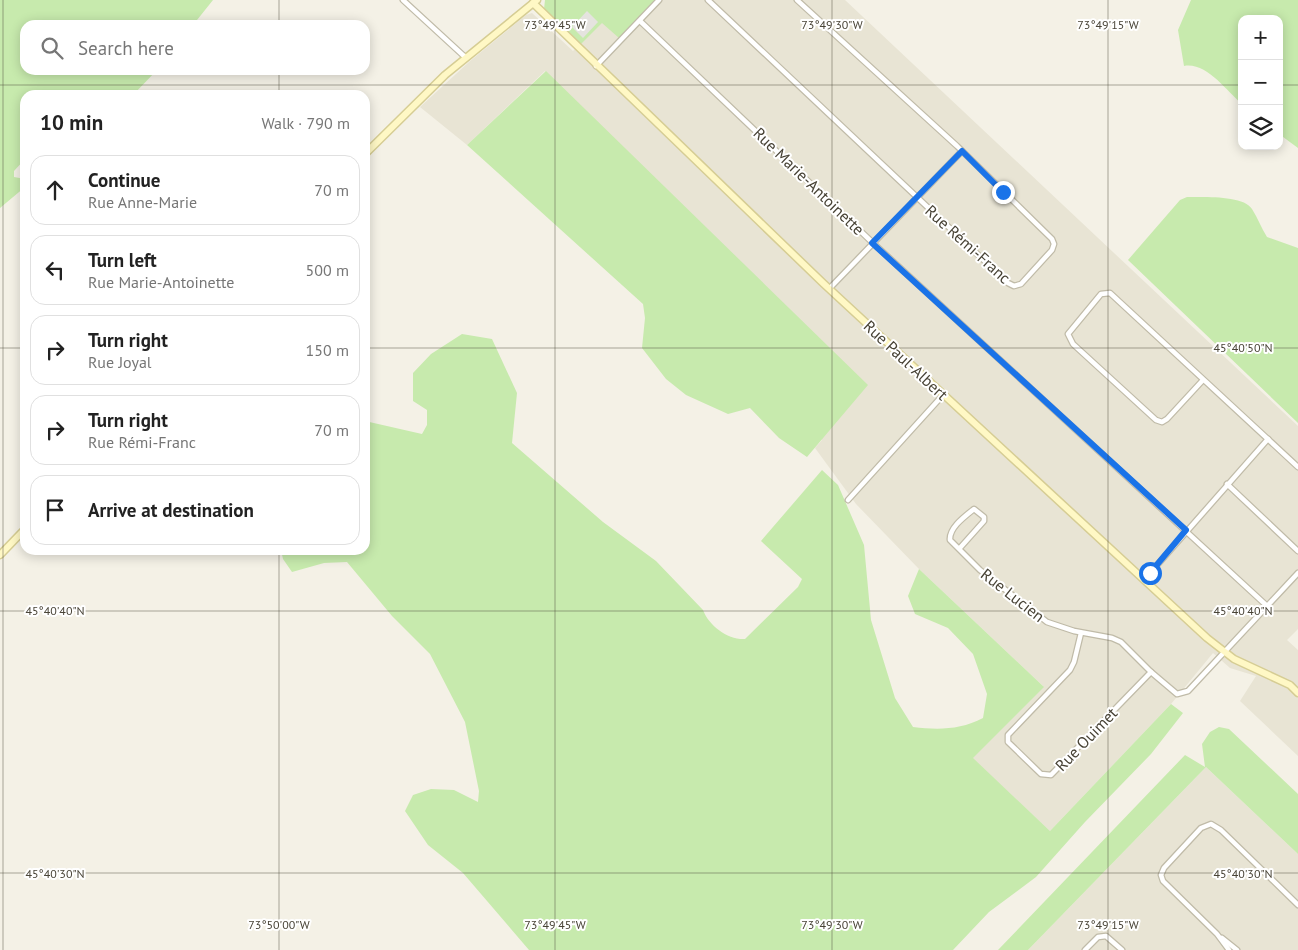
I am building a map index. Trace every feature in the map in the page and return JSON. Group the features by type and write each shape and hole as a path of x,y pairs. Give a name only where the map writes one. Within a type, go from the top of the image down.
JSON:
{"street":[{"path":"403,0 465,57"},
{"path":"596,66 659,0"},
{"name":"Rue Rémi-Franc","path":"708,0 1008,283 1016,286 1022,283 1052,250 1053,240 962,151 796,0"},
{"path":"370,149 410,108 465,57 535,2"},
{"name":"Rue Paul-Albert","path":"535,2 596,66 829,289 1144,580 1224,652 1245,665 1290,685 1298,693"},
{"name":"Rue Marie-Antoinette","path":"640,21 872,243 1266,605"},
{"path":"829,289 962,151"},
{"path":"1203,380 1167,419 1162,422 1156,420 1073,344 1068,334 1101,294 1110,293 1298,467"},
{"path":"848,500 943,394"},
{"path":"1144,580 1268,439"},
{"path":"1227,484 1298,551"},
{"name":"Rue Lucien","path":"959,549 984,521 984,517 974,509 952,530 949,536 950,540 959,549 980,570 1047,622 1080,633 1112,638 1121,642 1151,672 1177,694 1188,691 1266,605 1298,573"},
{"path":"0,555 20,533"},
{"name":"Rue Ouimet","path":"1080,633 1074,662 1070,670 1008,735 1008,742 1041,774 1052,775 1151,672"},
{"path":"1236,950 1163,881 1161,875 1164,868 1201,828 1211,824 1221,830 1298,905"},
{"path":"1217,934 1229,950"},
{"path":"1085,950 1098,937 1106,936 1122,950"}],"shaded area":[{"path":"655,0 845,0 1298,426 1298,629 1287,640 1298,650 1298,756 1240,701 1256,676 1230,668 1213,653 1171,704 1050,831 972,758 1043,686 919,569 856,504 815,448 822,440 545,71 467,145 420,107 469,62 526,15 532,13 573,51 602,22 620,38"},
{"path":"587,11 598,22 583,38 572,27"},
{"path":"1206,767 1298,854 1298,950 1028,950"}],"green space":[{"path":"0,0 213,0 197,20 20,20 20,75 152,75 138,90 20,90 20,164 14,171 14,177 20,178 20,191 0,208"},
{"path":"545,0 655,0 619,38 602,23 580,45 544,9"},
{"path":"1191,0 1298,0 1298,148 1283,137 1283,15 1238,15 1238,100 1216,79 1201,68 1184,66 1178,30"},
{"path":"546,71 868,385 807,457 779,438 750,408 728,414 686,395 666,379 642,348 645,318 643,304 467,145"},
{"path":"1187,197 1232,199 1248,204 1267,237 1298,248 1298,423 1128,260 1180,200"},
{"path":"462,334 492,339 517,393 512,443 603,522 656,561 703,610 714,626 732,637 745,639 798,587 802,579 761,541 822,470 838,485 864,545 871,620 895,698 913,727 931,729 957,727 983,718 987,694 973,654 948,628 915,614 908,596 919,569 1044,687 973,758 1050,831 1171,704 1183,713 1151,754 1085,822 1036,877 989,912 953,950 529,950 463,873 428,845 405,811 413,795 431,789 454,790 478,802 479,791 465,722 430,654 392,616 347,562 324,563 292,572 282,555 370,555 370,422 422,434 427,425 427,410 413,401 413,373 431,354"},
{"path":"1219,727 1229,729 1298,794 1298,854 1206,767 1028,950 998,950 1185,755 1205,767 1202,744 1210,732"}],"route":[{"path":"1003,192 962,151 872,243 1186,530 1150,573"}]}
